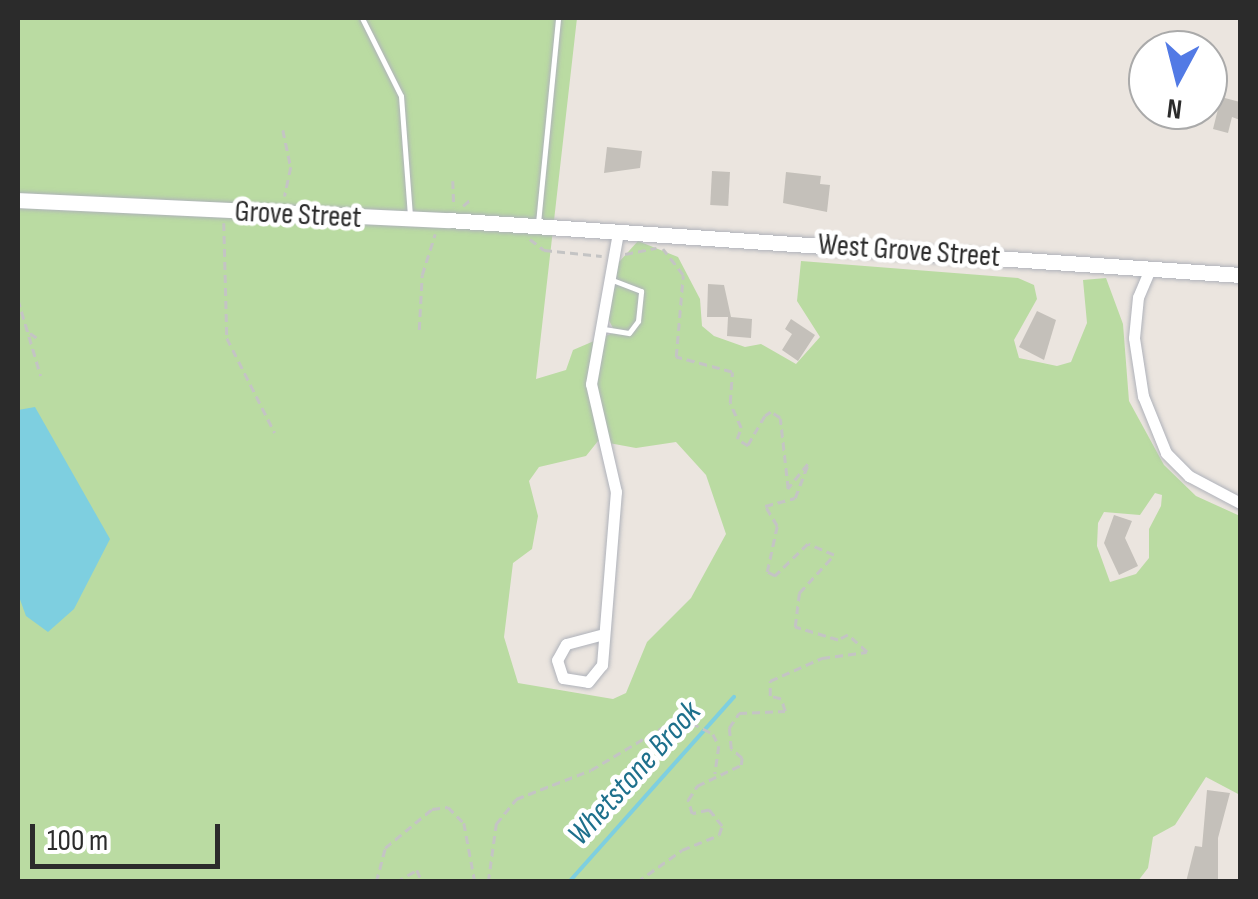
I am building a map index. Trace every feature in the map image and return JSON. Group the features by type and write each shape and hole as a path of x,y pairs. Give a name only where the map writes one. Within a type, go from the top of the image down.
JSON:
{"main road":[{"name":"Grove Street","path":"18,200 448,220 578,230"},
{"name":"West Grove Street","path":"578,230 1240,275"}],"street":[{"path":"600,635 566,644 557,660 563,678 577,684 598,674 616,510 591,384 604,329 618,232"},
{"path":"1150,269 1134,338 1142,396 1166,453 1189,476 1240,503"}],"lane":[{"path":"362,18 401,96 410,220"},
{"path":"538,226 558,18"},
{"path":"604,329 635,330 642,302 641,290 610,280"}],"path":[{"path":"279,215 291,167 282,130"},
{"path":"419,330 422,276 436,233 448,220 453,181"},
{"path":"225,212 227,338 275,433"},
{"path":"538,226 530,239 544,250 614,256 658,247 674,257 683,275 676,357 732,372 730,403 741,428 737,439 748,446 771,412 782,422 788,489 808,464 796,498 765,506 777,526 767,572 775,576 808,544 834,555 798,593 795,627 838,640 848,635 867,648 854,658 822,658 770,681 770,696 781,700 785,711 739,713 730,728 731,749 742,758 741,765 697,786 686,811 710,810 722,826 715,840 682,850 637,882"},
{"path":"18,299 41,376"},
{"path":"29,332 40,340"},
{"path":"488,882 496,824 516,799 576,778 680,717 713,734 719,746 715,775"},
{"path":"376,882 385,848 432,810 448,807 464,823 475,882"},
{"path":"396,882 416,870 422,882"}],"green space":[{"path":"18,18 577,18 536,379 566,370 573,350 615,332 602,307 610,272 638,241 678,257 700,299 702,326 714,336 745,347 761,344 796,364 820,337 797,301 801,261 1018,278 1034,285 1037,299 1014,340 1019,358 1057,366 1071,362 1087,323 1083,280 1106,278 1123,324 1129,401 1164,465 1196,496 1240,516 1240,795 1206,777 1175,825 1153,837 1148,868 1138,881 18,881","holes":["598,441 636,448 676,442 706,475 726,534 691,598 647,642 626,693 613,699 518,683 504,637 513,563 532,549 538,516 529,481 539,467 586,456","1155,493 1162,495 1161,506 1149,529 1149,558 1136,574 1110,582 1097,546 1098,523 1104,512 1140,515"]}],"water":[{"path":"35,407 110,539 74,609 48,632 26,616 18,594 18,410"}],"building":[{"path":"1228,99 1240,102 1240,120 1232,117 1228,133 1217,130 1228,130"},
{"path":"607,147 642,151 640,168 604,173"},
{"path":"712,171 730,172 728,206 710,205"},
{"path":"786,172 821,176 820,184 830,185 827,212 783,203"},
{"path":"708,284 724,285 731,317 752,319 751,338 727,336 728,317 707,317"},
{"path":"1037,311 1056,320 1044,360 1019,347"},
{"path":"791,319 815,335 798,361 782,350 792,334 785,329"},
{"path":"1114,515 1132,521 1125,538 1138,566 1119,575 1104,543"},
{"path":"1207,790 1230,793 1218,838 1218,882 1186,882 1195,846 1202,847"}],"waterway":[{"name":"Whetstone Brook","path":"569,882 734,697"}]}
